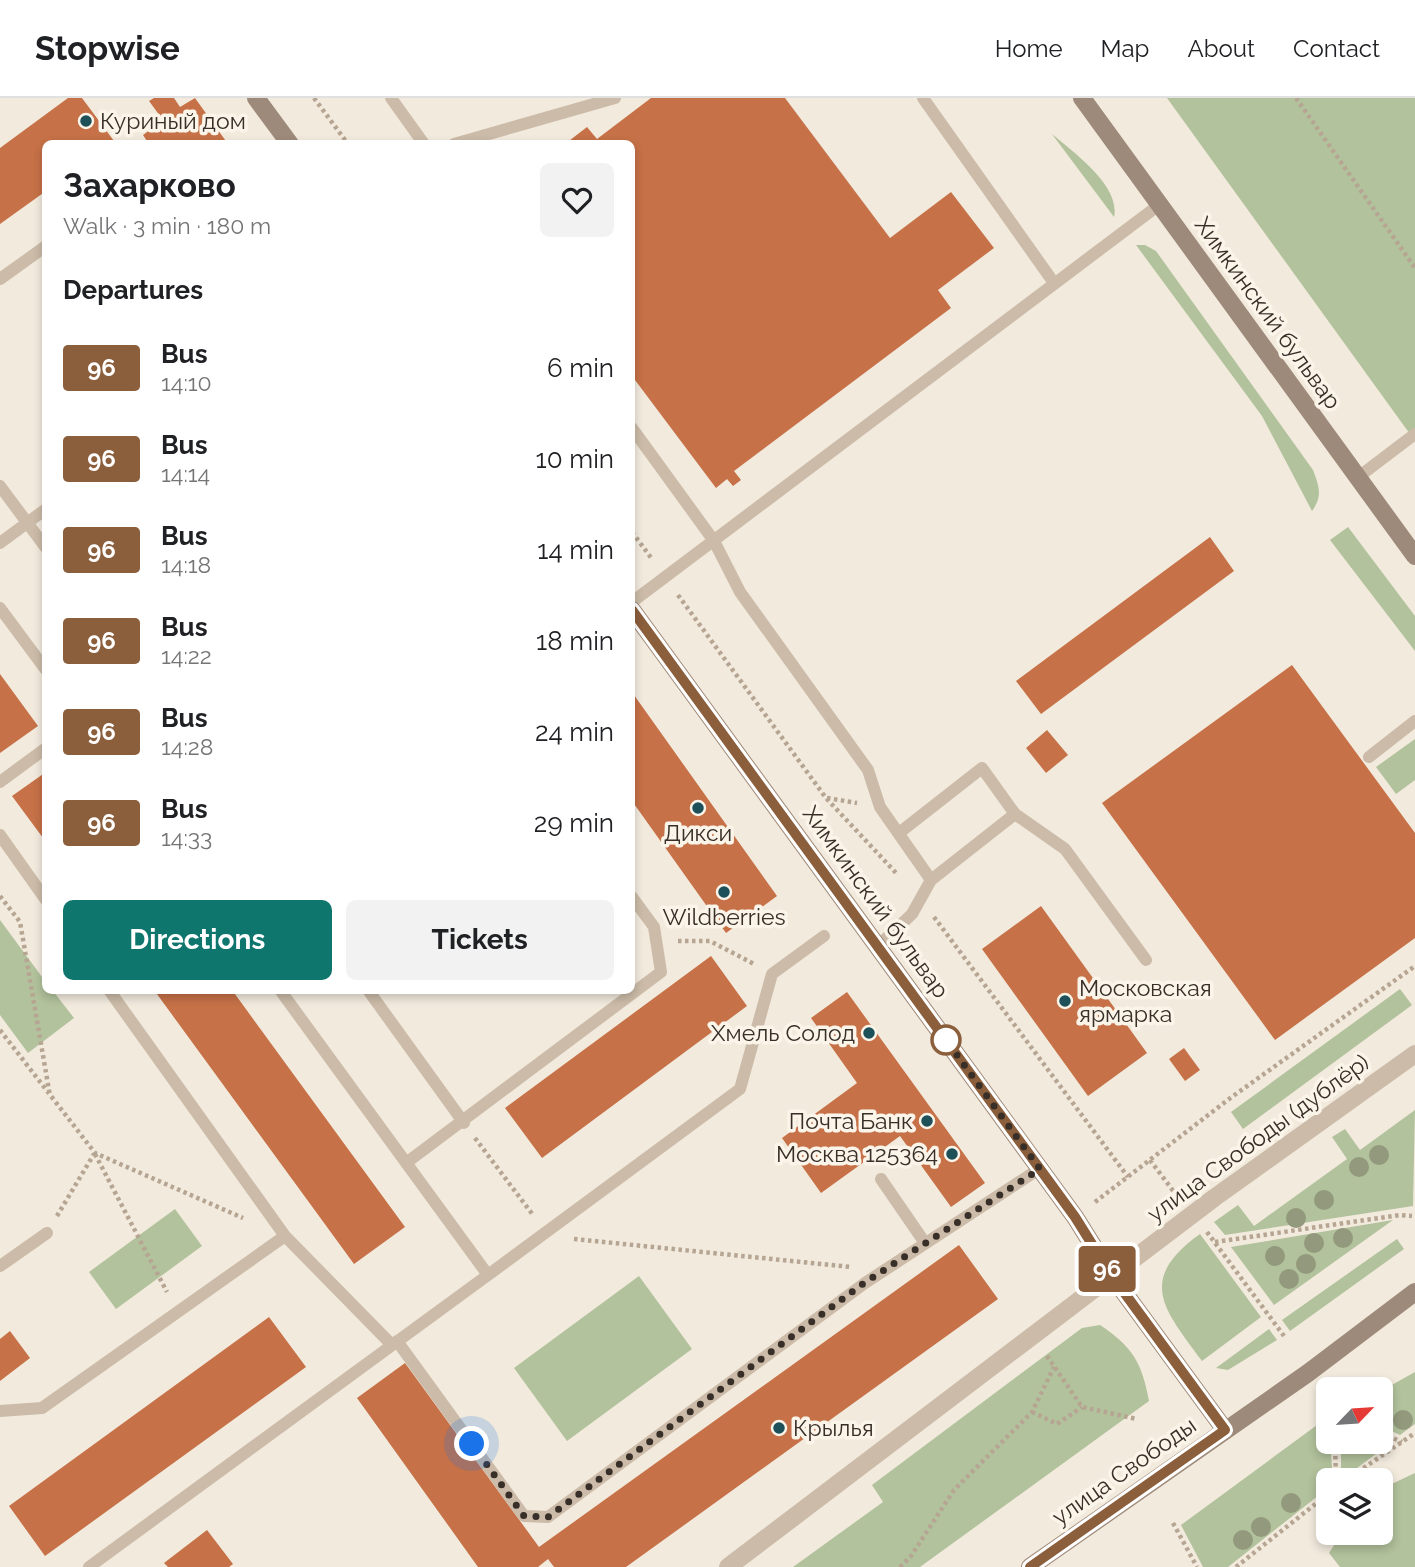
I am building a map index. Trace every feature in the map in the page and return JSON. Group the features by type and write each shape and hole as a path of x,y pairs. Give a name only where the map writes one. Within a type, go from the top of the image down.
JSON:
{"main road":[{"path":"256,98 287,140"},
{"name":"Химкинский бульвар","path":"1082,98 1415,556"},
{"name":"Химкинский бульвар","path":"635,615 1075,1217 1112,1276 1225,1430"},
{"name":"улица Свободы","path":"1030,1567 1308,1373 1415,1292"}],"street":[{"name":"улица Свободы (дублёр)","path":"729,1567 1193,1214 1415,1054"}],"lane":[{"path":"391,98 421,140"},
{"path":"468,140 615,98"},
{"path":"923,98 1054,282"},
{"path":"635,610 714,541 1054,282 1160,205"},
{"path":"0,279 42,249"},
{"path":"635,432 714,541 740,592 868,770 880,807 931,880"},
{"path":"1357,478 1415,434"},
{"path":"0,486 42,543"},
{"path":"0,543 42,512"},
{"path":"0,608 42,665"},
{"path":"1369,757 1415,721"},
{"path":"0,782 42,751"},
{"path":"899,833 982,768 1015,814 1065,849 1146,960"},
{"path":"878,946 912,915 931,880 1015,814"},
{"path":"0,835 42,894"},
{"path":"635,901 654,927 661,972 635,992"},
{"path":"89,1567 740,1089 772,974 824,936"},
{"path":"112,994 285,1236 395,1343 524,1516 548,1517 864,1283 1040,1169"},
{"path":"283,994 488,1275"},
{"path":"371,994 464,1123"},
{"path":"406,1163 464,1123 632,994"},
{"path":"881,1179 925,1243"},
{"path":"0,1266 47,1233"},
{"path":"0,1411 43,1408 285,1236"}],"path":[{"path":"314,98 345,140"},
{"path":"1296,98 1415,268"},
{"path":"635,536 656,565"},
{"path":"672,587 826,798 921,900 1128,1177"},
{"path":"0,896 20,922 51,1098"},
{"path":"656,941 709,941 772,974"},
{"path":"1090,1206 1228,1099 1415,966"},
{"path":"0,1030 95,1153 159,1276"},
{"path":"464,1123 546,1233 585,1242 853,1267 864,1283"},
{"path":"95,1153 247,1219"},
{"path":"47,1233 95,1153"},
{"path":"1150,1160 1284,1336"},
{"path":"1215,1242 1400,1215 1412,1216"},
{"path":"1042,1350 1082,1408"},
{"path":"900,1567 911,1556 954,1490 1032,1412 1054,1367"},
{"path":"1032,1412 1057,1424 1082,1408 1138,1419"},
{"path":"1364,1468 1415,1433"},
{"path":"1393,1438 1402,1442"},
{"path":"1236,1567 1316,1504"},
{"path":"1173,1523 1196,1567"}],"green space":[{"path":"1167,98 1415,98 1415,441"},
{"path":"1052,134 1083,160 1103,182 1114,205 1114,217"},
{"path":"1136,245 1145,245 1156,251 1313,470 1319,491 1318,501 1312,511 1262,416"},
{"path":"1348,527 1415,616 1415,651 1330,540"},
{"path":"1415,739 1415,780 1396,794 1376,767"},
{"path":"0,920 42,977 42,994 55,994 74,1018 28,1053 0,1015"},
{"path":"1400,989 1412,1005 1243,1129 1231,1112"},
{"path":"1415,1110 1413,1206 1225,1235 1214,1222 1238,1205 1254,1226 1347,1159 1332,1137 1345,1129 1360,1150"},
{"path":"175,1209 202,1246 116,1309 89,1272"},
{"path":"1393,1220 1274,1305 1231,1247"},
{"path":"1200,1234 1261,1317 1202,1361 1168,1310 1162,1281 1168,1266 1180,1251"},
{"path":"1397,1239 1404,1249 1290,1331 1282,1320"},
{"path":"639,1276 692,1349 567,1441 514,1368"},
{"path":"1100,1325 1121,1341 1134,1357 1143,1376 1149,1401 920,1567 793,1567 883,1502 872,1485 1082,1328"},
{"path":"1269,1329 1277,1340 1228,1370 1216,1368"},
{"path":"1415,1372 1415,1424 1400,1435 1393,1432 1393,1384"},
{"path":"1316,1426 1316,1454 1331,1454 1332,1468 1316,1468 1316,1497 1228,1567 1203,1567 1181,1525"},
{"path":"1341,1454 1376,1454 1357,1468 1341,1468"},
{"path":"1415,1473 1415,1567 1340,1567 1329,1553 1334,1545 1393,1545 1393,1483"}],"building":[{"path":"68,98 82,98 113,140 42,140 42,194 0,224 0,148"},
{"path":"154,98 174,98 180,107 195,98 225,140 146,140 143,135 163,120 149,101"},
{"path":"651,98 785,98 890,238 951,192 994,248 938,290 951,308 734,471 741,480 733,486 727,479 716,488 635,380 635,140 570,140 587,127 597,139"},
{"path":"1210,537 1234,571 1041,714 1016,681"},
{"path":"1292,665 1415,833 1415,938 1275,1040 1102,803"},
{"path":"0,674 38,726 0,753"},
{"path":"635,696 777,896 726,933 635,805"},
{"path":"1047,730 1068,755 1046,773 1026,748"},
{"path":"42,775 42,837 12,796"},
{"name":"Московская ярмарка","path":"1041,906 1147,1053 1088,1096 982,949"},
{"path":"711,956 747,1006 542,1158 505,1108"},
{"path":"847,992 985,1183 951,1207 900,1136 821,1193 782,1138 857,1083 811,1018"},
{"path":"157,994 235,994 405,1227 354,1264"},
{"path":"1184,1048 1200,1070 1185,1081 1169,1059"},
{"path":"959,1245 998,1299 626,1567 554,1567 548,1559 538,1567 478,1567 357,1398 405,1363 539,1547"},
{"path":"269,1317 306,1367 45,1556 9,1506"},
{"path":"10,1331 30,1358 0,1381 0,1339"},
{"path":"207,1530 233,1564 229,1567 168,1567 164,1563"}],"bus line":[{"name":"96","path":"635,614 1075,1217 1112,1276 1225,1430 1030,1567"}],"place":[{"name":"Куриный дом","path":"86,121"},
{"name":"Дикси","path":"698,808"},
{"name":"Wildberries","path":"724,892"},
{"name":"Московская ярмарка","path":"1065,1001"},
{"name":"Хмель Солод","path":"869,1033"},
{"name":"Почта Банк","path":"927,1121"},
{"name":"Москва 125364","path":"952,1154"},
{"name":"Крылья","path":"779,1428"}],"route":[{"path":"472,1444 524,1516 548,1517 864,1283 1040,1169 946,1040"}]}
